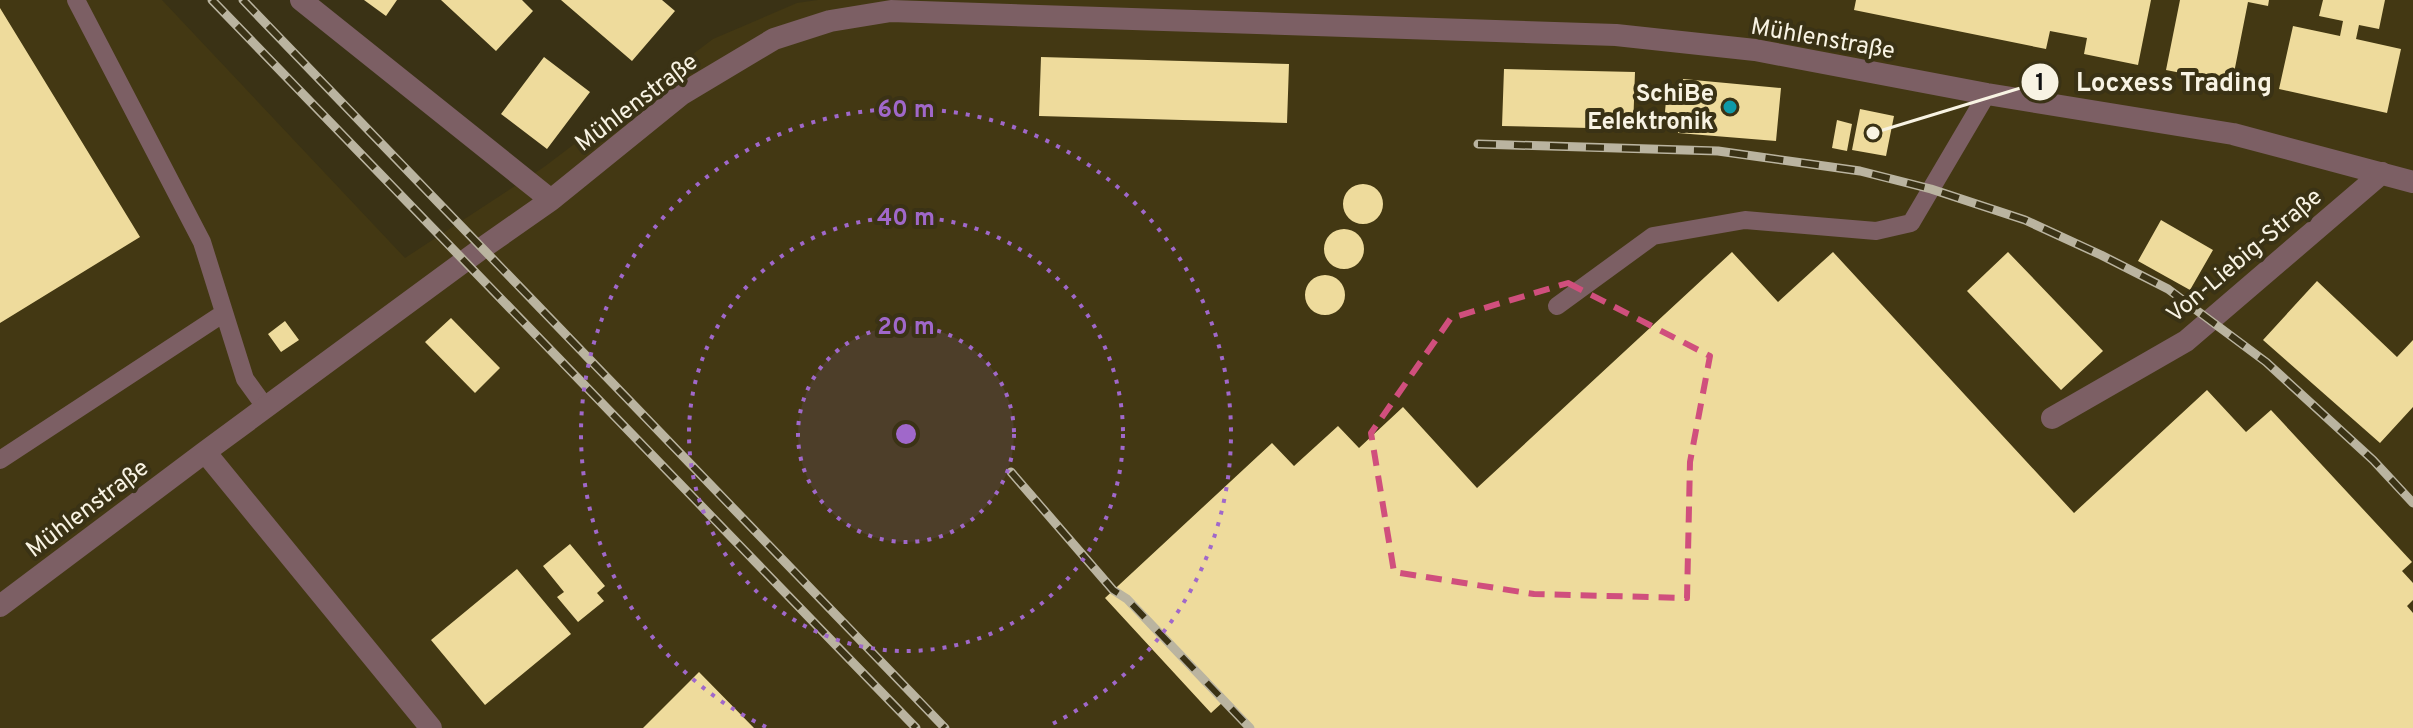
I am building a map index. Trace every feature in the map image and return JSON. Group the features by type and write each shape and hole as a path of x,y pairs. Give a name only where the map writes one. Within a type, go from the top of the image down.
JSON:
{"street":[{"path":"301,0 551,200"},
{"name":"Mühlenstraße","path":"0,606 551,200 682,94 774,39 830,21 891,11 1616,35 1755,50 1987,94 2233,134 2413,182"},
{"name":"Von-Liebig-Straße","path":"2052,418 2186,341 2382,173"},
{"path":"205,452 431,728"}],"lane":[{"path":"76,0 202,242 245,379 266,408"},
{"path":"1557,306 1653,236 1745,220 1876,231 1911,223 1987,94"},
{"path":"0,460 224,313"}],"highlighted area":[{"path":"1568,283 1710,356 1690,462 1687,598 1534,594 1394,572 1371,433 1451,318"}],"shaded area":[{"path":"0,0 162,0 405,258 544,167 713,39 797,3 818,0 2413,0 2413,728 0,728"}],"building":[{"path":"364,0 397,0 386,16"},
{"path":"441,0 522,0 533,11 496,51"},
{"path":"561,0 662,0 675,11 632,61"},
{"path":"1856,0 2151,0 2138,65 2084,54 2087,38 2050,31 2046,49 1854,10"},
{"path":"2180,0 2269,0 2268,6 2248,2 2232,83 2166,70"},
{"path":"2323,0 2385,0 2379,29 2359,25 2356,39 2401,49 2387,113 2279,89 2293,26 2340,36 2343,21 2319,16"},
{"path":"0,8 140,237 0,323"},
{"path":"544,57 590,92 547,149 501,114"},
{"path":"1041,57 1289,64 1287,123 1039,116"},
{"path":"1504,69 1635,72 1633,129 1502,126"},
{"name":"SchiBe Eelektronik","path":"1683,79 1781,88 1776,141 1678,133 1679,125 1664,124 1667,88 1682,90"},
{"path":"1860,109 1894,116 1886,156 1852,150"},
{"path":"1837,120 1852,124 1847,151 1832,148"},
{"path":"1363,184 1377,190 1383,204 1377,218 1363,224 1349,218 1343,204 1349,190"},
{"path":"2161,220 2213,250 2190,290 2138,261"},
{"path":"1344,229 1358,235 1364,249 1358,263 1344,269 1330,263 1324,249 1330,235"},
{"path":"1732,252 1778,302 1833,252 2074,513 2207,390 2246,432 2271,410 2412,562 2402,571 2413,583 2413,600 2407,606 2413,613 2413,728 1247,728 1223,702 1211,713 1105,598 1272,443 1294,466 1338,426 1359,448 1403,407 1477,488"},
{"path":"2008,252 2103,351 2061,390 1967,291"},
{"path":"1325,275 1339,281 1345,295 1339,309 1325,315 1311,309 1305,295 1311,281"},
{"path":"2317,281 2397,357 2413,340 2413,407 2380,443 2263,340"},
{"path":"451,318 500,368 475,393 425,342"},
{"path":"285,321 299,340 281,352 268,334"},
{"path":"570,544 605,586 597,593 604,601 578,622 557,597 564,592 543,566"},
{"path":"517,569 571,634 485,705 431,640"},
{"path":"699,672 754,728 643,728"}],"railway":[{"path":"212,0 916,728"},
{"path":"243,0 945,728"},
{"path":"1478,144 1718,151 1860,171 1931,189 2025,220 2168,289 2266,362 2373,460 2413,503"},
{"path":"1011,472 1113,590 1127,599 1250,728"}],"place":[{"name":"SchiBe Eelektronik","path":"1730,107"},
{"name":"Locxess Trading","path":"1873,133"}]}
